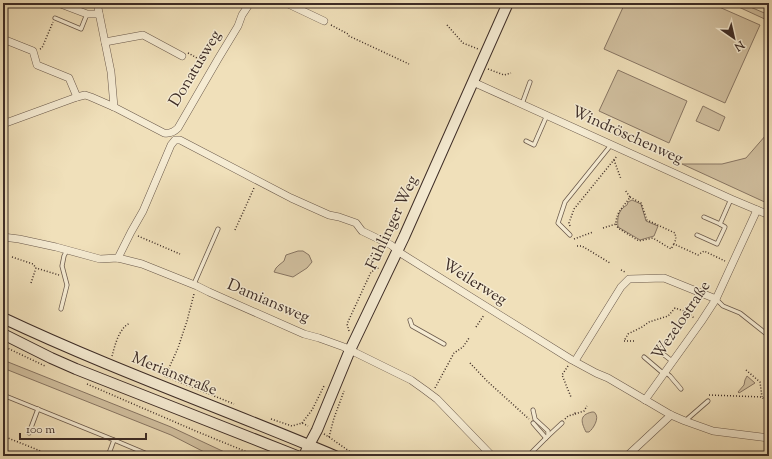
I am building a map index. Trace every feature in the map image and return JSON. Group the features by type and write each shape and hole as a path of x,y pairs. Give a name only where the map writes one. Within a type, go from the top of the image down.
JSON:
{"street":[{"path":"58,3 87,14 99,14"},
{"path":"3,124 85,95 114,107 111,72 96,3"},
{"name":"Donatusweg","path":"114,107 167,134 178,128 250,3"},
{"path":"286,3 324,21"},
{"name":"Fühlinger Weg","path":"304,456 317,430 347,348 398,250 508,3"},
{"path":"105,42 143,35 182,56"},
{"path":"3,39 33,51 37,65 69,78 77,97"},
{"name":"Windröschenweg","path":"473,82 769,215"},
{"name":"Weilerweg","path":"131,232 143,211 171,145 175,140 180,140 258,181 329,215 339,217 356,224 362,231 391,245 402,254 573,361 596,374 608,378 670,415 712,431 769,438"},
{"name":"Wezelostraße","path":"645,400 716,299 757,210"},
{"path":"118,258 131,232"},
{"name":"Damiansweg","path":"3,237 20,239 100,259 118,258 142,264 195,285 304,334 347,348 411,380 432,395 492,456"},
{"path":"573,361 620,287 629,279 664,278 716,299"},
{"name":"Merianstraße","path":"3,318 98,360 335,456"},
{"name":"Merianstraße","path":"3,334 76,369 297,456"},
{"path":"631,455 670,415"},
{"path":"260,442 274,456"}],"lane":[{"path":"55,18 81,29 87,14"},
{"path":"522,104 530,82"},
{"path":"526,141 534,145 547,116"},
{"path":"570,235 558,223 565,202 611,145"},
{"path":"720,224 731,199"},
{"path":"697,235 717,244 725,227 704,217"},
{"path":"195,285 218,229"},
{"path":"61,309 67,284 62,266 67,250"},
{"path":"716,299 723,306 740,313 769,336"},
{"path":"410,320 412,326 444,344"},
{"path":"663,346 661,350 663,354 672,362"},
{"path":"644,357 670,376 681,389"},
{"path":"3,395 152,456"},
{"path":"685,421 708,401"},
{"path":"29,433 38,409"},
{"path":"533,410 536,419 548,431 547,437"},
{"path":"533,423 547,437"},
{"path":"528,456 562,423"},
{"path":"108,456 114,440"}],"path":[{"path":"33,51 42,48 55,18"},
{"path":"324,21 348,34 349,36 409,64"},
{"path":"447,25 463,43 486,52"},
{"path":"182,56 185,51 213,67"},
{"path":"487,69 504,75 511,73"},
{"path":"570,235 569,223 574,209 622,150"},
{"path":"614,160 621,179"},
{"path":"235,230 258,181"},
{"path":"625,190 630,197 641,203 647,220 675,233 676,240 671,249 653,238 639,241 618,228 616,218 622,206 626,204 630,197"},
{"path":"603,228 616,224"},
{"path":"131,232 180,254"},
{"path":"572,240 593,232"},
{"path":"674,244 698,255 704,251 732,264"},
{"path":"577,246 582,246 610,263"},
{"path":"12,257 33,264 36,268 64,277"},
{"path":"347,348 349,334 347,324 371,272 381,266"},
{"path":"31,283 36,268"},
{"path":"195,285 187,321 178,348 165,377 233,404"},
{"path":"476,327 488,308"},
{"path":"634,341 624,341 628,334 649,322 668,316 675,308 687,312 701,322"},
{"path":"112,356 119,336 126,325 130,323"},
{"path":"432,395 454,353 463,347 469,338"},
{"path":"3,346 46,367"},
{"path":"570,397 562,374 573,361"},
{"path":"470,363 487,381 533,423"},
{"path":"746,370 760,382 762,397 769,404"},
{"path":"81,382 257,456"},
{"path":"268,418 292,426 302,423 312,410 326,382"},
{"path":"708,395 762,397"},
{"path":"562,423 568,416 584,411 587,406"},
{"path":"302,423 317,430 349,451 360,456"},
{"path":"3,436 53,456"}],"shaded area":[{"path":"625,3 710,3 760,25 725,103 604,49"},
{"path":"730,3 741,3 769,15 769,21"},
{"path":"618,70 687,101 669,143 599,111"},
{"path":"703,106 725,117 719,131 696,121"},
{"path":"769,128 769,204 682,164 722,164 746,158 766,135"},
{"path":"632,200 641,204 646,221 658,226 654,236 640,240 618,227 618,217 620,212 628,202"},
{"path":"303,251 309,255 312,262 307,268 293,277 274,272 276,268 284,261 286,255"},
{"path":"3,360 171,427 233,456 212,456 171,435 3,368"},
{"path":"747,376 755,383 739,393 738,392 744,385"},
{"path":"595,412 597,418 591,431 586,432 582,419 585,415"}]}
